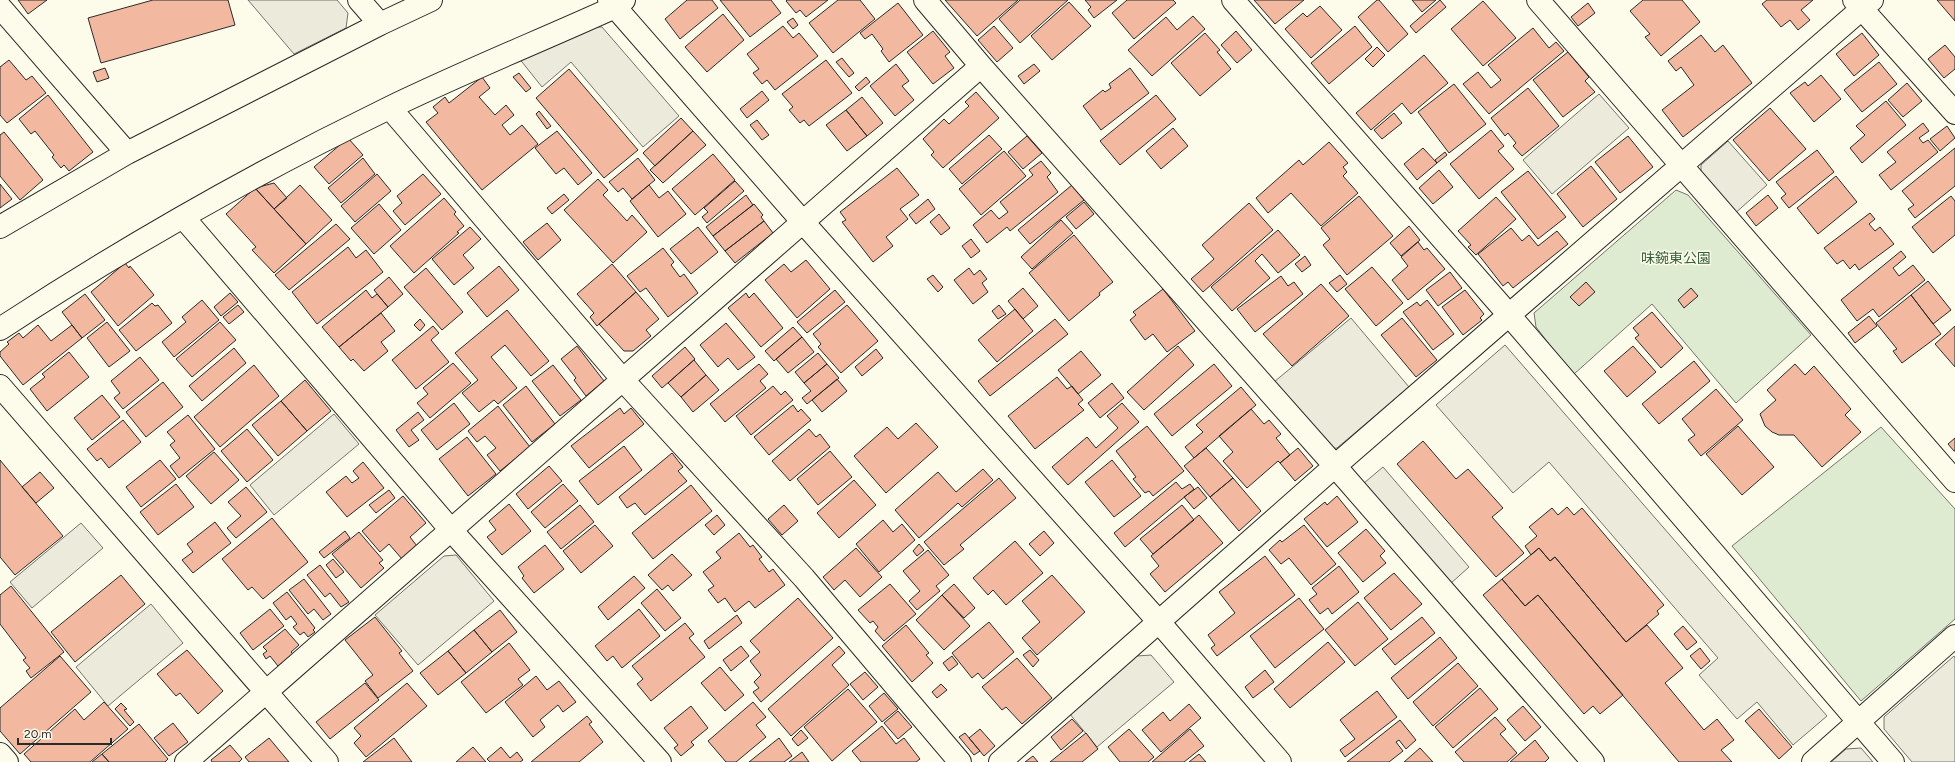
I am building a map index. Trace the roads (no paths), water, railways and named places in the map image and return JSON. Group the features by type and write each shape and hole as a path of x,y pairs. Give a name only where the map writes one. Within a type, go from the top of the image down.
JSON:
{"street":[{"path":"359,0 380,24"},
{"path":"0,227 127,153 380,24 431,0"},
{"path":"925,0 981,66 1336,466 1593,762"},
{"path":"1233,0 1510,316 1893,762"},
{"path":"1538,0 1955,481"},
{"path":"0,329 79,277 283,162 390,108 616,2 802,222 1158,622 1280,762"},
{"path":"1000,762 1336,466 1682,165 1863,3 1955,113"},
{"path":"0,7 127,153"},
{"path":"186,762 981,66"},
{"path":"390,108 623,380 804,578 960,762"},
{"path":"183,218 451,530 660,762"},
{"path":"0,386 327,762"},
{"path":"1813,762 1955,636"},
{"path":"0,754 6,762"}],"park label":[{"name":"味鋺東公園","path":"1676,258"}]}
